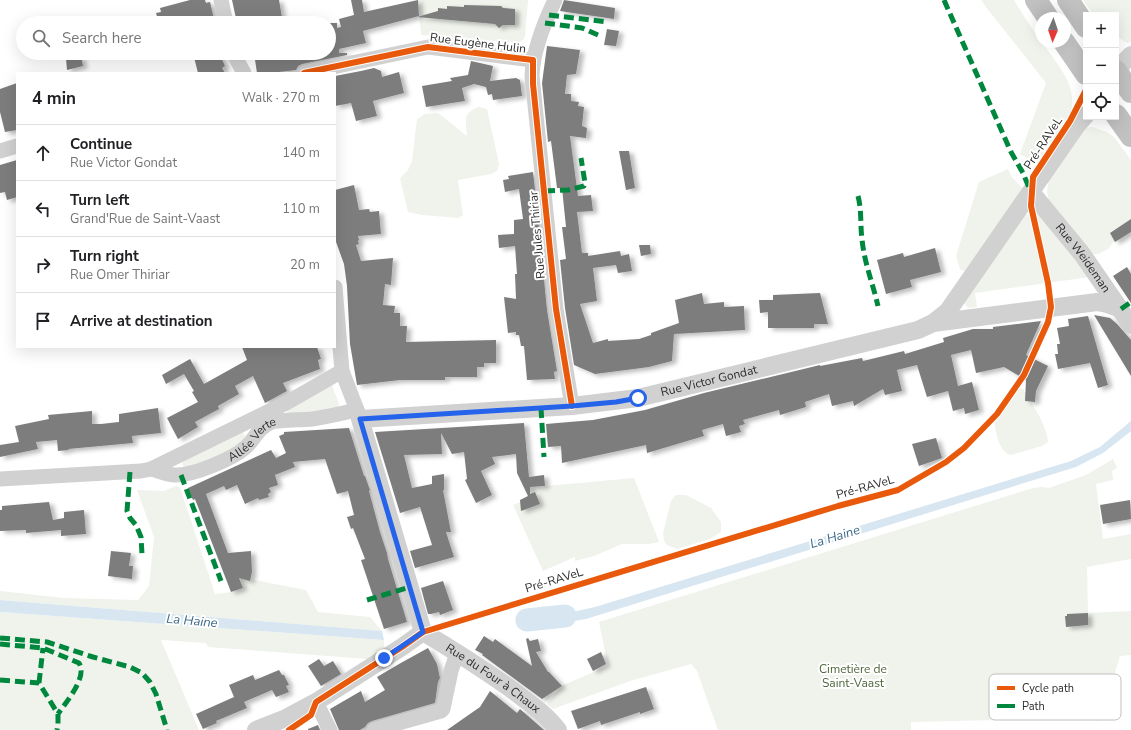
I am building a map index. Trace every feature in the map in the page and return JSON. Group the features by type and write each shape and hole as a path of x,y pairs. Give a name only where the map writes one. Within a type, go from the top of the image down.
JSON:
{"highway":[{"path":"1036,0 1044,12"},
{"path":"1068,0 1083,22"},
{"path":"1068,48 1083,70"},
{"path":"1119,119 1131,136"}],"street":[{"path":"222,0 225,16"},
{"name":"Rue Jules Thiriar","path":"555,0 533,60 533,84 556,309 572,406"},
{"name":"Rue Eugène Hulin","path":"309,72 428,47 533,60"},
{"path":"1123,83 1131,55"},
{"path":"237,60 243,72"},
{"name":"Rue Victor Gondat","path":"359,415 572,406 616,402 638,398 918,330 933,323 948,311 1083,118"},
{"path":"0,151 16,146"},
{"name":"Rue Weideman","path":"1031,192 1082,254 1131,325"},
{"path":"256,730 291,716 316,702 423,632 359,415 342,371 336,299"},
{"name":"Rue Victor Gondat","path":"933,323 1097,302 1121,309"},
{"name":"Allée Verte","path":"151,470 275,408 342,371"},
{"name":"Allée Verte","path":"0,479 151,470 175,475 190,474 201,471 244,448 260,429 273,422 359,415"},
{"name":"Rue du Four à Chaux","path":"423,632 486,671 538,708 558,730"},
{"path":"374,730 441,711 443,708 449,677 457,653"},
{"path":"316,702 330,730"}],"green space":[{"path":"418,0 528,0 524,39 519,43 421,35"},
{"path":"981,0 1014,0 1035,32 1035,48 1046,48 1067,79 1072,97 1070,113 1058,136 1039,165 1020,154 1046,83"},
{"path":"1083,0 1131,0 1131,42 1127,43 1119,38 1119,12 1091,12"},
{"path":"479,107 487,109 499,164 497,171 491,174 458,180 463,215 459,218 422,215 408,212 400,178 408,170 412,161 417,119 425,114 438,113 467,136 467,115"},
{"path":"1092,127 1107,132 1114,137 1131,160 1131,220 1108,249 1098,254 1082,254 1049,202 1047,191 1049,179 1085,128"},
{"path":"1008,169 1011,176 1023,189 971,271 964,271 960,269 956,256 979,182"},
{"path":"1035,213 1041,215 1090,277 975,293 977,307 968,308 963,302 1025,215"},
{"path":"332,385 339,404 338,408 291,416 287,412 287,408"},
{"path":"1015,388 1023,389 1031,401 1045,429 1048,442 1042,446 1011,455 1003,450 1000,445 996,434 994,418"},
{"path":"243,432 245,436 241,446 199,465 184,467 182,464 183,461"},
{"name":"Cimetière de Saint-Vaast","path":"1113,459 1117,468 1112,471 1113,480 1096,484 1103,539 1131,534 1131,559 1087,567 1088,613 1131,611 1131,655 1120,656 1114,674 989,674 989,720 996,720 911,722 911,730 718,730 697,671 691,664 630,681 553,709 547,704 561,686 608,666 599,622 1033,488 1049,488 1086,475"},
{"path":"634,478 659,542 649,544 622,544 594,556 575,561 575,557 543,571 513,505 529,499 525,488"},
{"path":"176,486 180,487 215,594 232,592 243,588 239,577 306,590 318,612 370,617 382,631 0,600 0,591 64,598 138,600 149,586 154,537 137,490 164,491"},
{"path":"676,495 686,495 711,508 721,522 721,532 710,539 677,549 667,545 664,541 663,533 671,501"},
{"path":"0,612 384,640 384,658 381,660 208,647 206,643 161,640 199,730 0,730"}],"water":[{"path":"1131,421 1130,432 1103,453 1076,467 586,619 535,624 534,616 568,613 595,607 1071,461 1100,447"},
{"path":"0,600 382,631 384,640 0,612"}],"building":[{"path":"190,0 205,0 206,3 210,2 213,16 157,16 156,13 161,12 160,8"},
{"path":"232,0 279,0 282,16 235,16"},
{"path":"351,0 362,0 364,12 418,0 419,16 363,31 366,43 339,49 339,53 347,53 347,55 336,57 336,23 337,28 341,27 339,19 354,15"},
{"path":"564,0 615,8 614,19 560,11"},
{"path":"464,5 501,6 503,8 515,9 515,25 503,25 499,28 495,24 417,17 438,11 438,8 447,9 447,6 464,7"},
{"path":"607,29 619,31 616,46 604,45"},
{"path":"547,46 580,50 576,74 567,75 565,94 571,94 571,101 579,102 578,106 584,107 582,126 587,128 586,138 570,136 578,196 591,195 593,211 577,212 582,253 588,253 588,256 620,251 621,256 629,254 632,271 618,273 616,265 593,268 597,301 580,304 593,343 608,339 608,341 639,339 679,323 675,300 702,293 704,304 724,302 724,307 744,306 745,330 674,334 672,361 649,367 595,374 574,365 565,308 560,260 566,259 562,227 566,227 562,188 557,188 551,141 548,142 542,83"},
{"path":"66,60 82,60 83,66 67,70"},
{"path":"195,60 222,60 225,66 222,68 224,72 198,72"},
{"path":"255,60 322,60 302,64 298,66 296,70 257,72"},
{"path":"471,61 493,66 490,81 516,78 520,80 522,96 493,100 492,94 488,95 486,87 474,84 462,88 465,101 426,107 422,86 452,81 450,78 468,75"},
{"path":"374,68 381,71 382,77 399,72 404,93 373,101 377,116 356,121 351,103 336,106 336,76"},
{"path":"16,83 16,130 5,132 0,112 0,89"},
{"path":"619,151 629,151 635,188 626,190"},
{"path":"16,160 16,197 7,200 5,192 0,193 0,165"},
{"path":"533,172 535,190 531,191 536,218 538,218 547,310 557,371 554,372 555,379 527,380 524,346 521,346 519,335 516,335 516,332 508,333 504,297 516,299 515,274 517,274 515,246 499,248 498,235 514,234 514,220 523,219 519,189 505,192 503,180 509,179 508,176"},
{"path":"354,185 359,210 369,209 370,212 379,211 381,234 358,236 359,244 356,245 361,261 393,258 391,285 385,284 383,305 395,306 394,313 400,313 400,326 407,326 406,342 496,340 496,363 484,363 484,367 477,367 477,377 445,377 445,380 400,380 357,385 350,344 347,286 344,264 336,242 336,190"},
{"path":"1131,219 1131,232 1115,242 1110,233"},
{"path":"639,245 650,245 651,254 641,256"},
{"path":"935,248 941,272 910,280 912,287 886,294 877,260 903,253 904,257"},
{"path":"1127,267 1131,274 1131,303 1113,276"},
{"path":"820,293 828,324 814,324 814,328 768,328 768,312 760,313 759,300 773,300 773,295"},
{"path":"1094,315 1110,318 1131,340 1131,376"},
{"path":"1088,316 1108,385 1098,388 1090,363 1058,369 1055,354 1058,354 1057,344 1060,344 1057,328 1069,326 1068,319"},
{"path":"1041,321 1026,355 1048,366 1036,391 1035,402 1025,401 1026,380 1004,367 976,373 971,350 951,355 958,386 972,382 979,410 965,414 964,408 953,411 948,391 927,397 917,365 897,370 902,391 885,395 883,389 854,406 853,401 832,406 829,394 805,402 806,407 780,415 779,410 743,420 745,424 739,426 741,432 726,436 723,424 702,430 704,436 647,453 646,445 562,463 561,446 548,447 546,424 593,420 645,410 704,393 820,365 862,358 863,361 904,351 905,354 944,342 943,338 973,329 993,329 993,327"},
{"path":"242,348 317,348 321,359 318,360 320,369 283,383 287,391 265,403 253,376 235,386 239,394 218,406 219,409 195,422 198,427 178,439 167,418 198,402 192,392 194,391 184,374 166,384 162,375 190,359 204,384 247,360"},
{"path":"158,408 161,433 132,436 133,443 58,451 57,440 36,442 38,449 0,457 0,445 19,442 15,426 49,419 48,415 92,411 92,424 101,424 119,422 119,414"},
{"path":"524,423 529,477 544,475 545,486 530,487 530,494 535,492 540,504 521,511 520,500 528,496 517,473 516,454 492,457 495,464 481,471 492,495 476,503 465,480 467,479 464,452 452,454 441,433 442,454 404,455 412,488 432,484 432,476 444,474 443,490 451,532 446,532 454,557 415,568 410,551 432,545 420,507 400,513 375,432"},
{"path":"349,428 370,490 369,491 380,532 407,622 384,629 361,560 365,559 347,517 354,515 348,491 337,494 325,459 293,462 295,467 275,475 278,485 269,488 271,492 268,494 269,497 259,500 258,498 245,504 237,485 226,490 224,486 206,494 228,553 251,551 252,572 250,581 239,578 243,588 231,592 195,499 193,500 188,488 271,450 276,458 286,453 279,436 284,434 284,432"},
{"path":"936,438 942,458 919,466 912,444"},
{"path":"1130,500 1131,519 1103,524 1100,505"},
{"path":"49,502 53,520 64,518 64,512 84,510 86,534 61,536 61,530 26,533 26,530 0,531 0,510 2,510 2,506"},
{"path":"111,551 131,553 129,566 133,566 132,579 108,576"},
{"path":"443,581 453,610 440,615 439,612 428,614 421,588"},
{"path":"1088,613 1088,625 1066,627 1065,616 1067,616 1067,614"},
{"path":"484,636 493,642 495,639 532,666 526,639 528,638 530,641 538,639 541,651 536,652 548,672 562,686 542,699 482,655 483,654 475,650"},
{"path":"428,648 437,664 440,678 435,703 372,721 360,730 339,730 330,709 361,691 365,702 385,690 377,677"},
{"path":"601,652 606,664 593,671 587,659"},
{"path":"319,659 324,666 333,661 341,674 321,686 308,666"},
{"path":"279,670 282,675 284,675 289,685 286,686 289,692 276,697 272,690 244,702 247,708 216,721 217,723 203,729 196,714 234,697 229,685 253,675 255,680"},
{"path":"646,687 654,709 601,725 600,721 578,729 571,711"},
{"path":"490,691 517,713 520,709 544,730 447,730 480,707"},
{"path":"318,725 320,730 308,730 308,729"}],"waterway":[{"name":"La Haine","path":"527,620 565,616"}],"marked path":[{"path":"944,0 1011,152 1023,173 1030,190"},
{"path":"549,15 608,22"},
{"path":"545,23 582,28 598,35"},
{"path":"545,191 568,190 584,186 585,183 581,158"},
{"path":"858,196 863,248 878,306"},
{"path":"1121,309 1131,302"},
{"path":"541,408 544,457"},
{"path":"130,472 127,511 130,518 136,525 141,537 142,554"},
{"path":"181,475 221,581"},
{"path":"367,600 410,587"},
{"path":"0,638 47,642 130,667 142,673 150,682 156,694 167,730"},
{"path":"0,644 43,648 79,663 81,675 71,696 58,714"},
{"path":"39,683 43,648"},
{"path":"0,680 39,683 58,714 57,730"}],"cycle path":[{"path":"309,72 428,47 533,60 533,84 556,309 572,406"},
{"name":"Pré-RAVeL","path":"289,730 311,715 316,702 423,632 838,506 898,490 946,462 964,448 997,414 1024,375 1048,322 1051,307 1048,283 1031,206 1033,177 1070,121 1083,96"}],"route":[{"path":"384,658 423,632 360,419 572,406 616,402 638,398"}]}
